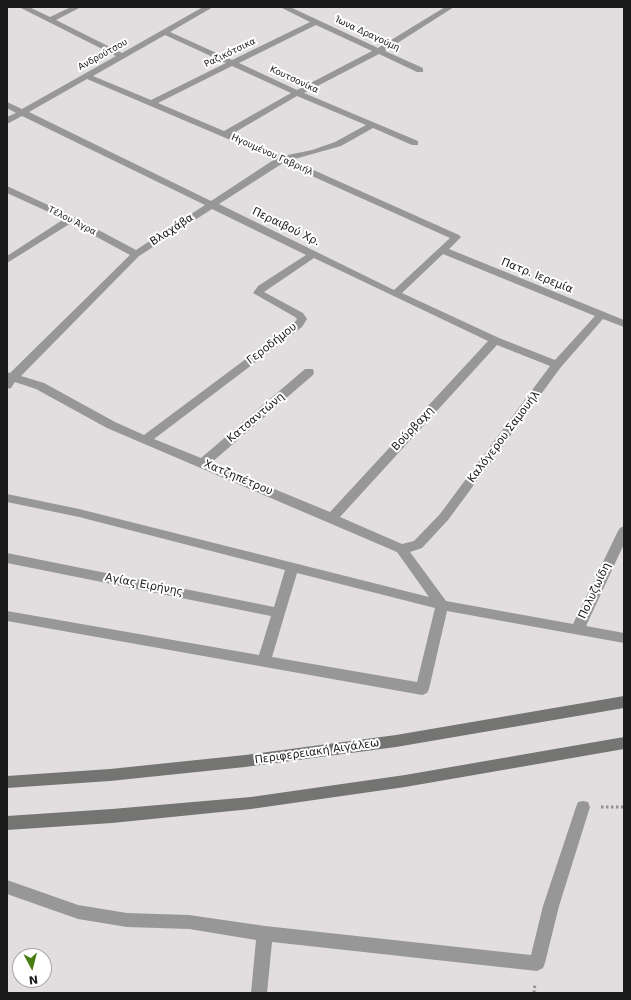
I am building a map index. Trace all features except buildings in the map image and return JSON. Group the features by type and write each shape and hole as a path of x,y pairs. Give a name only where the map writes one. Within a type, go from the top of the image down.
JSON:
{"main road":[{"name":"Περιφερειακή Αιγάλεω","path":"7,782 110,775 245,761 396,741 624,702"},
{"path":"7,823 112,816 251,803 405,781 624,743"}],"street":[{"path":"23,7 123,56"},
{"path":"51,20 77,7"},
{"name":"Ανδρούτσου","path":"7,121 209,7"},
{"name":"Ίωνα Δραγούμη","path":"284,7 380,50 420,70"},
{"path":"226,134 297,93 380,50 450,7"},
{"name":"Ραζικότσικα","path":"152,103 316,22"},
{"name":"Κουτσονίκα","path":"166,32 371,126 415,143"},
{"name":"Ηγουμένου Γαβριήλ","path":"86,76 226,134 456,237 442,250"},
{"name":"Περαιβού Χρ.","path":"7,105 396,294 495,340 557,365"},
{"name":"Βλαχάβα","path":"9,380 136,254 282,159 314,152 338,144 371,126"},
{"name":"Τέλου Άγρα","path":"7,189 136,254"},
{"path":"7,260 71,220"},
{"path":"396,294 442,250"},
{"name":"Πατρ. Ιερεμία","path":"442,250 624,324"},
{"name":"Γεροδήμου","path":"145,440 298,325 302,319 299,315 258,293 262,288 314,254"},
{"name":"Καλόγερου Σαμουήλ","path":"401,549 418,545 444,516 557,365 601,315"},
{"name":"Βούρβαχη","path":"332,518 495,340"},
{"name":"Κατσαντώνη","path":"202,464 310,372"},
{"name":"Χατζηπέτρου","path":"9,380 40,386 111,426 332,518 401,549 442,605"},
{"path":"7,498 79,513 442,605 624,638"},
{"name":"Πολυζωίδη","path":"577,630 624,531"},
{"name":"Αγίας Ειρήνης","path":"7,558 280,612"},
{"path":"264,662 292,568"},
{"path":"7,616 422,689 442,605"},
{"path":"7,887 78,912 127,920 189,922 265,934 537,963 551,906 583,807"},
{"path":"259,993 265,934"}]}
